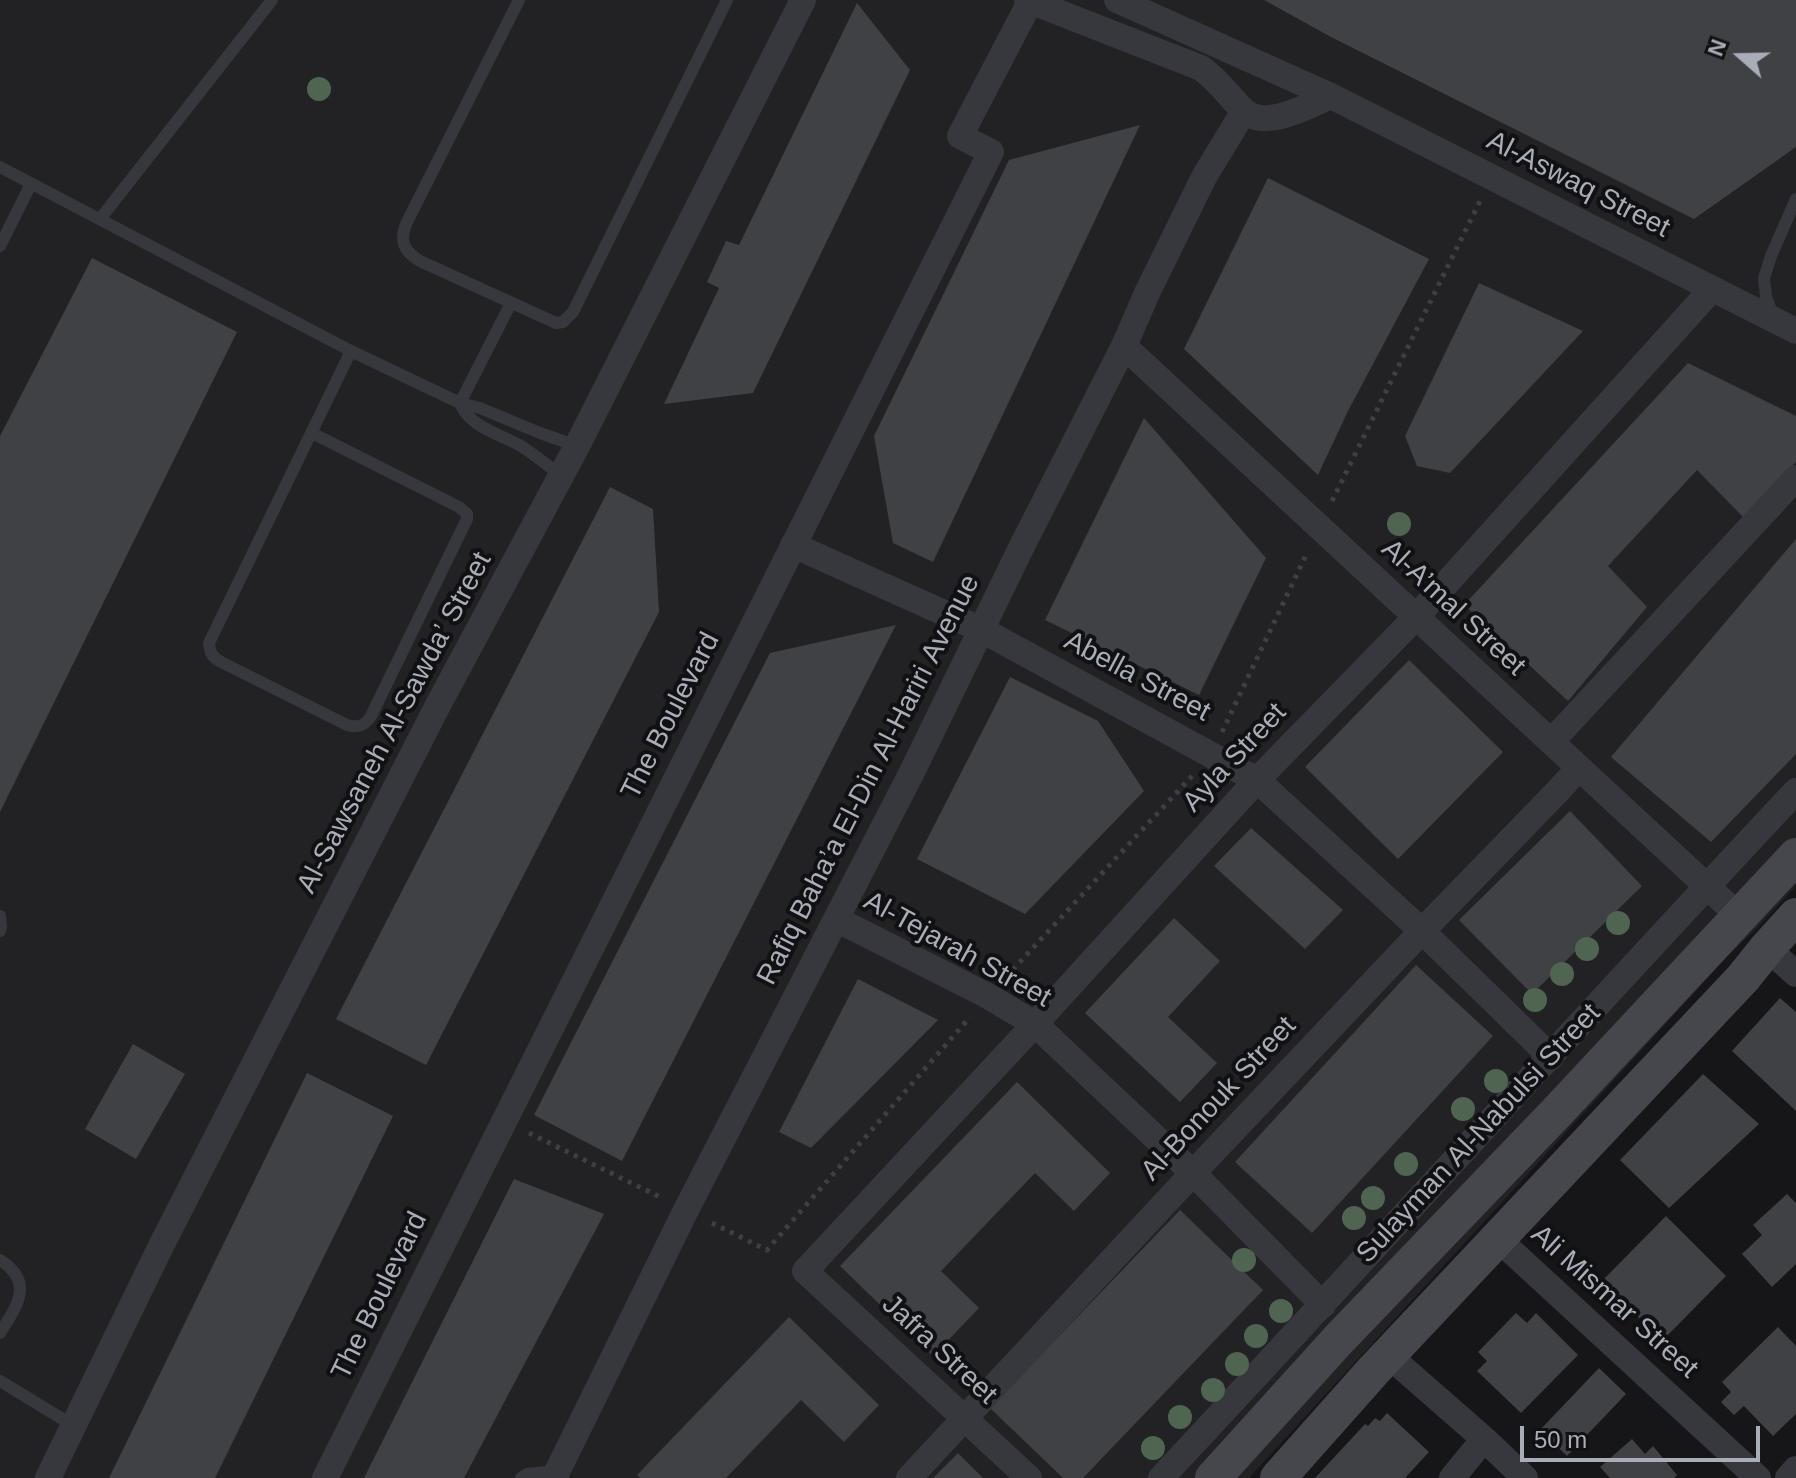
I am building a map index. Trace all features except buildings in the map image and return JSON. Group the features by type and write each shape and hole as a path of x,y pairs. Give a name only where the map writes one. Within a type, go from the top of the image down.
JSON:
{"main road":[{"name":"Sulayman Al-Nabulsi Street","path":"1213,1478 1339,1339 1796,856"},
{"path":"1278,1478 1388,1355 1743,978 1796,916"}],"street":[{"name":"Al-Sawsaneh Al-Sawda’ Street","path":"48,1478 162,1244 430,720 562,476 803,0"},
{"path":"1030,0 1201,68 1224,86 1252,117 1278,117 1331,96"},
{"name":"The Boulevard","path":"325,1478 991,152 960,136 1030,0"},
{"name":"Al-Aswaq Street","path":"1117,0 1331,96 1785,325"},
{"name":"Rafiq Baha’a El-Din Al-Hariri Avenue","path":"560,1476 686,1210 912,772 1124,346 1204,177 1244,111"},
{"name":"Ayla Street","path":"805,1271 1257,780 1416,617 1712,289"},
{"name":"Al-A’mal Street","path":"1124,346 1739,916"},
{"path":"1551,742 1796,478"},
{"name":"Abella Street","path":"793,545 982,630 1257,780 1422,931 1551,1057"},
{"name":"Al-Bonouk Street","path":"909,1478 1193,1173 1579,768"},
{"name":"Sulayman Al-Nabulsi Street","path":"1161,1478 1796,791"},
{"name":"Al-Tejarah Street","path":"836,919 988,996 1035,1024 1193,1173 1323,1305"},
{"path":"1767,948 1796,974"},
{"name":"Ali Mismar Street","path":"1497,1238 1758,1478"},
{"name":"Jafra Street","path":"805,1271 1029,1478"},
{"path":"1388,1355 1525,1478"},
{"path":"1452,1478 1484,1439"},
{"path":"1788,1478 1796,1469"}],"lane":[{"path":"100,219 272,0"},
{"path":"519,0 402,233 409,255 556,323 563,322 573,312 727,0"},
{"path":"0,167 351,351 460,403 577,446"},
{"path":"0,246 31,184"},
{"path":"1785,325 1766,296 1764,278 1796,199"},
{"path":"511,303 460,403 462,410 472,420 518,445 562,476"},
{"path":"312,433 459,507 467,514 371,716 361,726 347,725 221,662 214,658 209,643 351,351"},
{"path":"0,916 0,931"},
{"path":"0,1260 12,1268 20,1283 19,1300 0,1333"},
{"path":"0,1381 74,1426"},
{"path":"521,1478 527,1474 560,1476"}],"path":[{"path":"503,1121 767,1250 988,996 1212,754 1491,177"}],"shaded area":[{"path":"0,0 1796,0 1796,886 1728,956 1249,1478 0,1478"}]}
